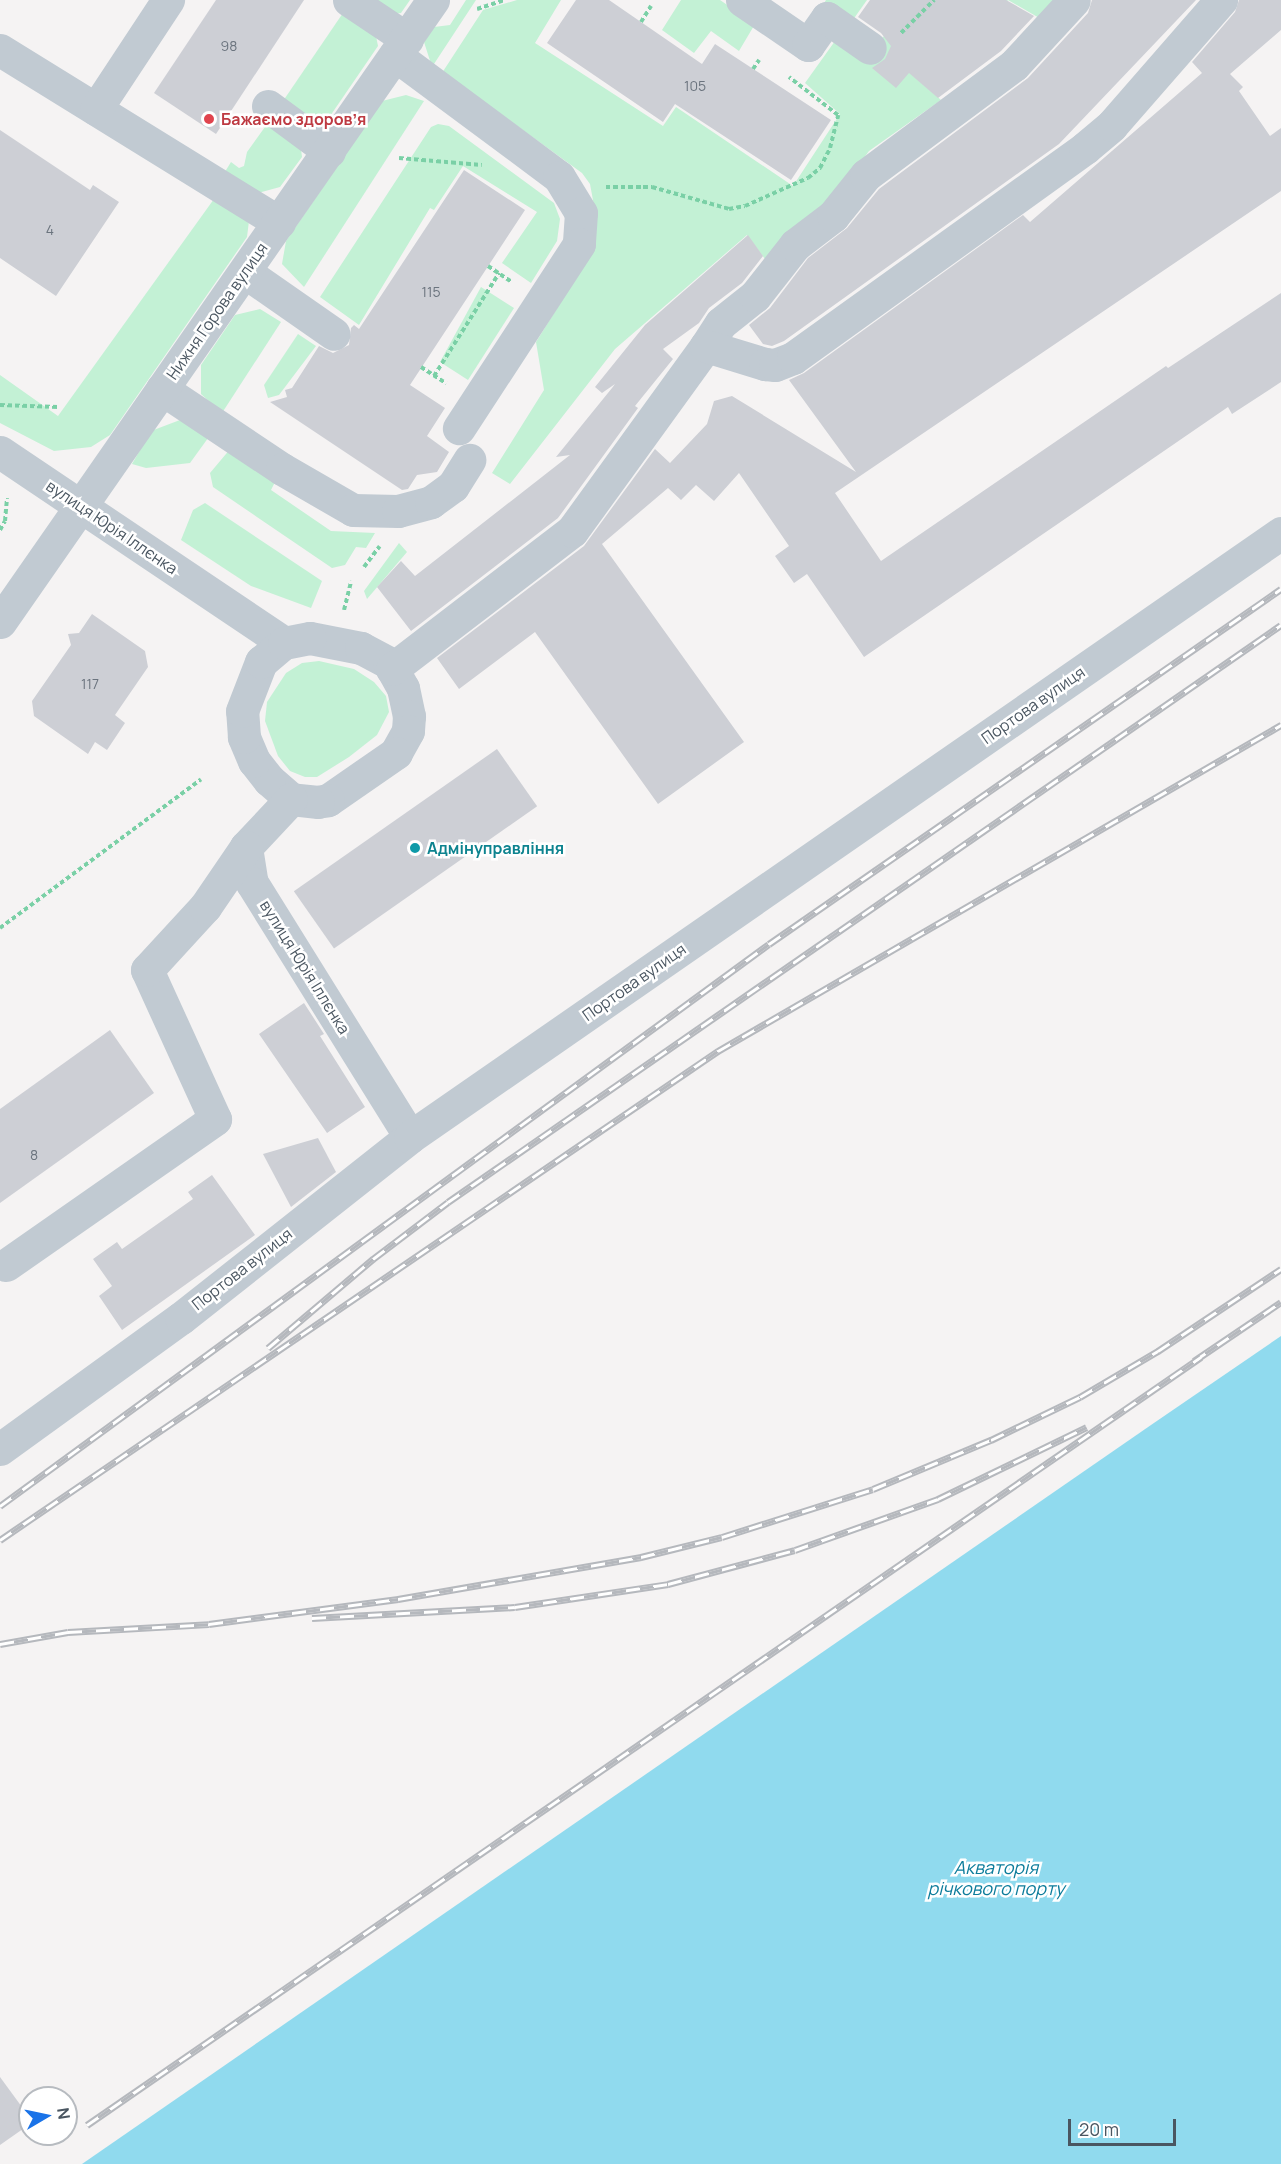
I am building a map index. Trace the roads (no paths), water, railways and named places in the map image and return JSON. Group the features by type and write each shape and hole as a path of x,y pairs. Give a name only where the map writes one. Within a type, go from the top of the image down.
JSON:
{"street":[{"path":"96,109 168,0"},
{"path":"349,0 401,47 559,177 578,207 583,229 579,244 459,428"},
{"name":"Нижня Горова вулиця","path":"0,622 79,505 245,272 434,0"},
{"path":"742,0 808,45 827,18 870,48"},
{"path":"392,669 572,531 721,323 755,296 795,246 833,216 866,175 1014,65 1074,0"},
{"path":"706,346 775,366 793,358 1094,140 1136,99 1168,57 1221,0"},
{"path":"0,50 279,222"},
{"path":"268,106 329,151"},
{"path":"245,272 334,334"},
{"path":"162,389 282,469 353,510 398,511 431,502 453,486 470,460"},
{"name":"вулиця Юрія Іллєнка","path":"0,452 284,643"},
{"name":"Портова вулиця","path":"0,1449 181,1318 410,1137 1281,533"},
{"path":"2,1264 215,1119 147,970 205,907 246,847 291,800 328,800 400,747 408,731 409,716 403,688 389,663 361,648 337,641 310,638 284,643 261,662 242,711 244,737 254,761 291,800"},
{"name":"вулиця Юрія Іллєнка","path":"246,847 252,883 410,1137"}],"water":[{"name":"Акваторія річкового порту","path":"1281,1336 1281,2164 82,2164 1151,1425"}],"railway":[{"path":"0,1506 769,944 1281,589"},
{"path":"268,1348 373,1259 448,1202 1281,625"},
{"path":"0,1540 718,1051 1281,725"},
{"path":"0,1644 68,1632 209,1624 398,1599 641,1557 722,1537 873,1489 991,1440 1080,1397 1158,1351 1281,1269"},
{"path":"1194,1361 1281,1302"},
{"path":"87,2125 1201,1357"},
{"path":"312,1618 515,1607 668,1584 795,1550 938,1499 1087,1427"}],"place":[{"name":"Бажаємо здоровʼя","path":"209,119"},
{"name":"Адмінуправління","path":"415,848"}]}
